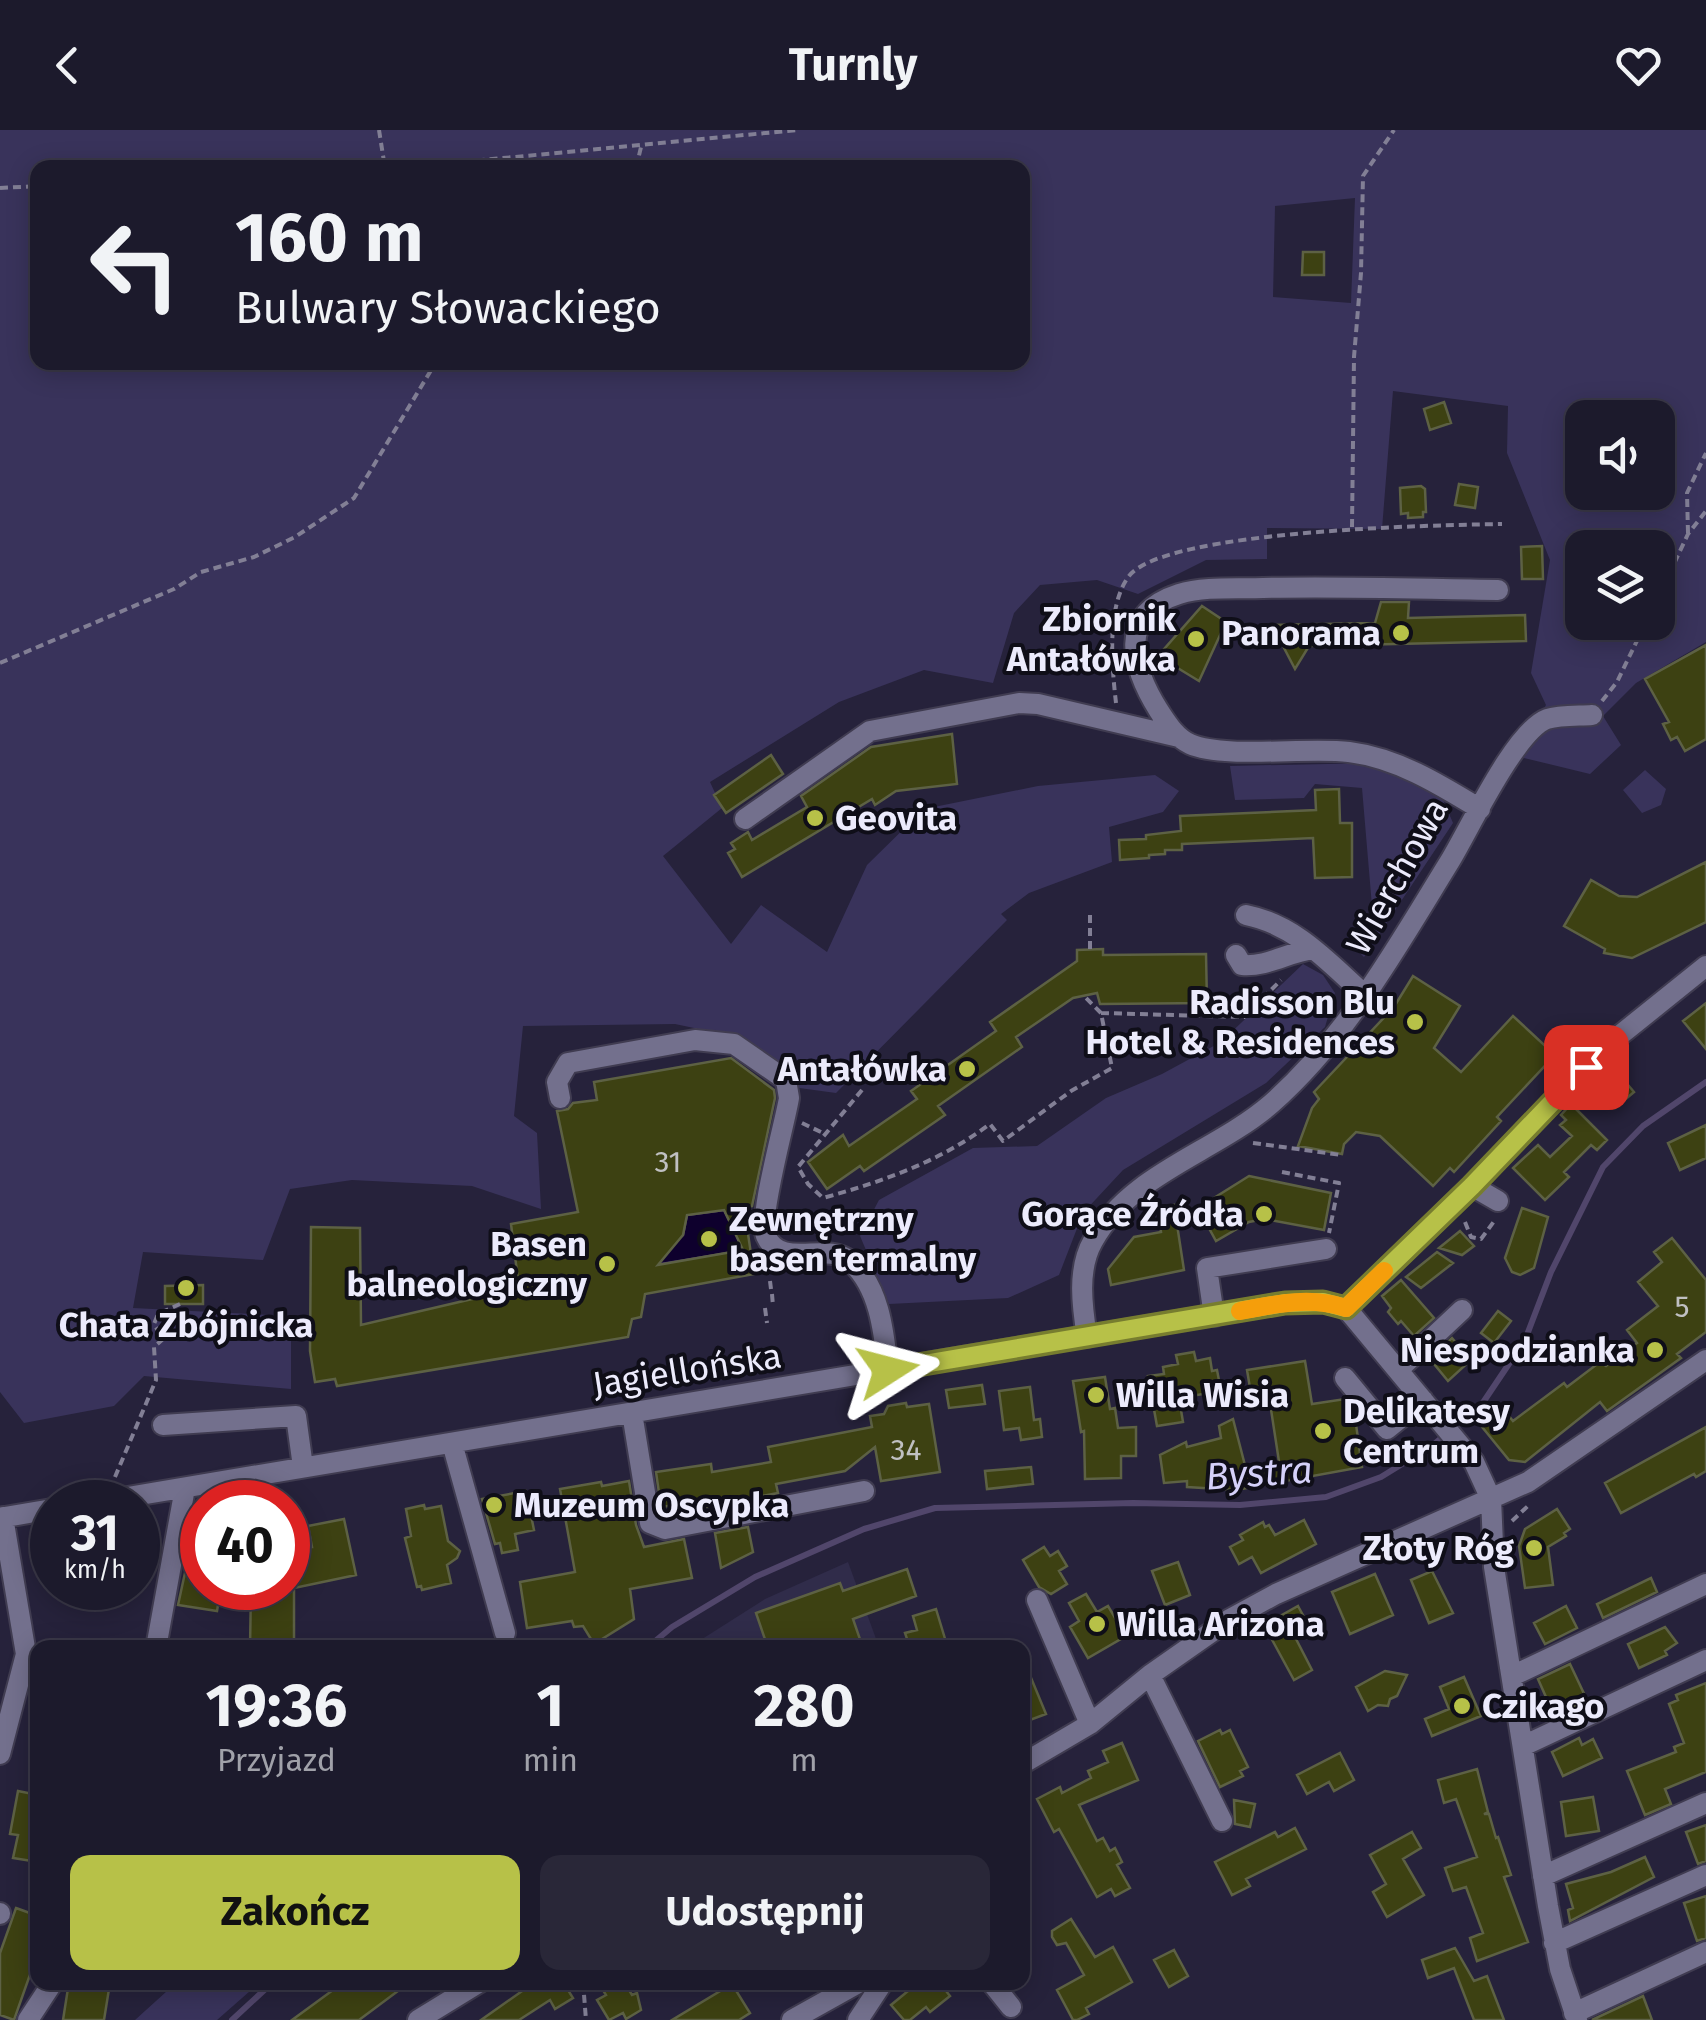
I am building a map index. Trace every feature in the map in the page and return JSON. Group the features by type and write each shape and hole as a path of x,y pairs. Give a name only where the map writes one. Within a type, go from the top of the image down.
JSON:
{"street":[{"path":"1179,737 1142,685 1135,663 1140,624 1163,600 1184,592 1265,588 1498,590"},
{"name":"Wierchowa","path":"745,818 870,730 1019,703 1179,737 1191,745 1346,751 1379,757 1432,780 1480,808 1337,1036 1269,1106 1118,1204 1091,1244 1082,1272 1087,1337"},
{"path":"1480,808 1528,733 1546,720 1592,715"},
{"path":"1246,914 1272,920 1296,933 1366,995"},
{"path":"1236,955 1242,965 1252,966 1314,949"},
{"path":"1706,966 1609,1044 1485,1194 1346,1308 1474,1462 1491,1499 1494,1567 1543,1876 1554,1943 1575,2016 1706,1952"},
{"path":"560,1098 557,1082 568,1062 696,1040 734,1044 786,1080 789,1098 764,1234 790,1254 833,1252 853,1263 876,1301 888,1370"},
{"path":"1214,1316 1208,1268 1326,1249"},
{"name":"Jagiellońska","path":"232,1480 1285,1303 1323,1302 1346,1308"},
{"path":"1398,1370 1462,1310"},
{"path":"1030,1759 1090,1724 1150,1675 1254,1605 1528,1482 1706,1360"},
{"path":"1345,1378 1386,1430 1426,1404"},
{"path":"632,1413 650,1523 665,1529 864,1491"},
{"path":"163,1424 296,1416 303,1467"},
{"path":"452,1443 505,1633"},
{"path":"259,1480 260,1475"},
{"path":"0,1754 26,1654 2,1517 30,1513"},
{"path":"158,1640 180,1522"},
{"path":"176,1544 180,1544"},
{"path":"1512,1676 1706,1584"},
{"path":"1037,1600 1090,1724"},
{"path":"1523,1746 1706,1660"},
{"path":"1150,1675 1222,1821"},
{"path":"1543,1876 1706,1803"},
{"path":"1554,1943 1706,1875"},
{"path":"28,2020 48,1990"},
{"path":"418,2020 467,1990"},
{"path":"792,2020 846,1990"},
{"path":"858,2020 878,1990"},
{"path":"997,1990 1011,2007"}],"path":[{"path":"379,130 384,160"},
{"path":"477,160 797,130"},
{"path":"1352,528 1354,356 1363,176 1394,130"},
{"path":"638,160 642,143"},
{"path":"0,188 30,186"},
{"path":"0,664 174,589 202,572 254,556 295,537 354,498 431,370"},
{"path":"1688,534 1687,494 1706,452"},
{"path":"1675,562 1688,534 1706,511"},
{"path":"1592,715 1617,682 1637,640"},
{"path":"1090,910 1090,950"},
{"path":"1101,1013 1244,1017 1286,976"},
{"path":"862,1090 798,1167 823,1198 886,1179 956,1150 990,1124 1003,1141 1071,1091 1112,1068 1101,1013 1084,996"},
{"path":"786,1118 825,1134"},
{"path":"1239,1141 1342,1156"},
{"path":"1282,1172 1339,1182 1326,1249"},
{"path":"1485,1194 1495,1222 1481,1238 1471,1237 1464,1219 1485,1194"},
{"path":"770,1281 773,1306"},
{"path":"114,1480 157,1374 154,1347 163,1339 154,1324 158,1314 180,1304"},
{"path":"765,1308 767,1323"},
{"path":"584,1990 586,2020"}],"shaded area":[{"path":"0,130 1706,130 1706,642 1636,683 1603,716 1621,745 1590,774 1516,756 1546,705 1531,673 1550,560 1507,453 1508,406 1393,391 1382,529 1267,528 1267,559 1206,560 1138,594 1097,580 1040,585 1014,613 993,683 924,670 839,702 710,782 722,808 663,856 731,944 761,905 827,952 867,865 924,809 1038,786 1155,775 1179,791 1163,812 1109,827 1112,862 1029,893 1001,914 1007,920 836,1093 792,1087 713,1032 675,1024 523,1026 514,1116 537,1133 541,1209 472,1186 352,1180 290,1189 263,1260 143,1252 133,1308 291,1316 291,1389 144,1376 114,1406 24,1423 0,1392","holes":["1355,198 1351,303 1273,297 1275,206"]},
{"path":"1373,763 1441,795 1453,823 1364,957 1353,946 1373,918 1362,788 1315,784 1304,798 1235,800 1230,766"},
{"path":"1645,770 1666,789 1661,805 1642,813 1623,790"},
{"path":"1303,964 1323,975 1335,993 1325,1027 1266,1083 1123,1170 1083,1213 1059,1275 1008,1298 889,1304 860,1236 879,1200 973,1148 1037,1146 1106,1098 1221,1042"},
{"name":"Zewnętrzny basen termalny","path":"724,1210 740,1251 643,1267 683,1235 687,1215"},
{"path":"848,1562 876,1640 701,1640 765,1599"},
{"path":"168,1990 251,1990 217,2020 135,2020"}],"building":[{"path":"1303,252 1324,252 1324,275 1302,275"},
{"path":"1444,402 1451,423 1430,430 1424,409"},
{"path":"1459,484 1478,487 1475,508 1455,505"},
{"path":"1400,488 1425,489 1426,512 1423,517 1408,518 1408,513 1401,514"},
{"path":"1542,546 1543,579 1522,579 1521,547"},
{"name":"Panorama","path":"1381,602 1409,602 1408,618 1525,615 1526,641 1309,646 1295,669 1272,625 1375,623"},
{"name":"Zbiornik Antałówka","path":"1202,606 1226,622 1199,681 1158,656"},
{"path":"1706,645 1706,739 1685,751 1677,737 1671,740 1663,724 1669,722 1645,679"},
{"name":"Geovita","path":"952,734 957,784 896,791 875,805 872,799 742,877 728,853 735,849 731,843 748,832 752,840 807,807 801,796 871,747"},
{"path":"771,755 783,774 726,813 714,795"},
{"path":"1339,789 1340,823 1352,823 1352,877 1315,878 1313,838 1182,844 1182,850 1120,860 1119,840 1181,831 1180,816 1316,810 1315,790"},
{"path":"1706,862 1706,922 1632,958 1604,953 1605,949 1564,926 1591,880 1619,896 1637,897"},
{"name":"Antałówka","path":"1103,949 1103,955 1206,954 1207,1003 1100,1004 1097,993 1073,998 1016,1037 1022,1047 938,1106 945,1115 864,1171 860,1166 827,1189 808,1162 843,1135 849,1146 917,1099 911,1091 996,1031 990,1022 1077,961 1077,950"},
{"name":"Radisson Blu Hotel & Residences","path":"1413,976 1460,1006 1434,1048 1461,1072 1513,1016 1555,1055 1497,1117 1501,1121 1454,1172 1450,1168 1433,1186 1380,1136 1356,1132 1344,1144 1342,1154 1298,1146 1319,1099 1314,1092 1394,1007"},
{"path":"1706,1003 1706,1049 1683,1021"},
{"path":"731,1058 774,1090 752,1206 744,1207 754,1274 645,1294 641,1317 632,1319 628,1337 337,1386 335,1379 315,1382 310,1351 311,1227 360,1228 361,1325 519,1288 511,1224 578,1212 557,1111 568,1109 573,1103 597,1100 594,1082","holes":["724,1210 743,1250 658,1265 683,1235 687,1215"]},
{"path":"1613,1067 1634,1092 1615,1108 1594,1083"},
{"path":"1571,1104 1607,1140 1597,1150 1591,1145 1564,1172 1569,1177 1545,1200 1513,1168 1538,1145 1550,1157 1572,1136 1560,1125 1566,1120 1561,1115"},
{"path":"1706,1125 1706,1158 1680,1170 1668,1143"},
{"name":"Gorące Źródła","path":"1249,1176 1331,1193 1324,1230 1264,1219 1249,1222 1216,1241 1198,1208"},
{"path":"1174,1205 1184,1270 1111,1285 1108,1269 1134,1237 1161,1232 1158,1208"},
{"path":"1522,1208 1548,1217 1534,1268 1520,1275 1512,1272 1505,1258"},
{"path":"1460,1231 1474,1246 1462,1255 1439,1248"},
{"path":"1672,1238 1706,1280 1706,1332 1677,1354 1681,1358 1607,1411 1600,1402 1525,1462 1509,1460 1478,1422 1499,1404 1513,1421 1564,1383 1567,1387 1600,1362 1606,1366 1637,1343 1627,1330 1658,1306 1638,1282 1662,1262 1654,1252"},
{"path":"1437,1252 1453,1263 1421,1288 1406,1277"},
{"path":"1401,1280 1434,1318 1414,1336 1388,1312 1391,1308 1382,1296"},
{"path":"203,1285 203,1304 165,1304 165,1286"},
{"path":"1498,1311 1511,1321 1494,1343 1481,1333"},
{"path":"1452,1338 1471,1360 1448,1381 1430,1359"},
{"path":"1194,1352 1196,1361 1210,1358 1221,1391 1179,1398 1183,1422 1157,1426 1148,1376 1164,1374 1163,1367 1178,1364 1176,1355"},
{"path":"1305,1361 1312,1404 1345,1399 1354,1410 1362,1467 1236,1490 1187,1487 1187,1481 1164,1483 1160,1455 1186,1442 1187,1447 1221,1438 1219,1426 1233,1419 1247,1473 1280,1468 1270,1403 1253,1406 1247,1370"},
{"path":"1105,1377 1110,1409 1115,1408 1118,1428 1136,1427 1136,1456 1121,1456 1121,1478 1085,1479 1084,1431 1081,1432 1073,1381"},
{"path":"982,1385 985,1404 949,1408 946,1390"},
{"path":"1030,1387 1034,1420 1040,1419 1042,1437 1021,1440 1019,1428 1004,1430 999,1391"},
{"path":"906,1403 907,1407 929,1404 940,1472 881,1481 875,1447 845,1471 776,1484 778,1493 675,1513 675,1505 661,1507 656,1472 711,1464 712,1472 771,1462 768,1447 872,1427 870,1416 884,1414 888,1406"},
{"path":"1706,1427 1706,1471 1621,1513 1605,1483"},
{"path":"1031,1467 1033,1484 987,1489 985,1471"},
{"path":"629,1481 644,1547 684,1539 692,1578 630,1589 634,1619 600,1640 592,1640 583,1626 574,1627 572,1621 527,1628 520,1582 575,1572 560,1489 601,1482 602,1486"},
{"path":"526,1491 534,1530 515,1534 518,1550 502,1553 500,1543 495,1544 482,1499"},
{"path":"424,1505 425,1509 441,1506 448,1541 460,1551 447,1565 451,1583 422,1590 417,1587 405,1538 411,1536 406,1509"},
{"name":"Złoty Róg","path":"1557,1509 1570,1529 1548,1547 1553,1585 1525,1588 1519,1546 1525,1529"},
{"path":"344,1519 356,1575 310,1585 310,1526"},
{"path":"1304,1520 1316,1544 1261,1573 1252,1557 1239,1564 1230,1547 1243,1540 1240,1535 1263,1522 1275,1535"},
{"path":"748,1527 753,1552 721,1568 715,1533"},
{"path":"1044,1547 1050,1556 1058,1551 1067,1566 1059,1571 1067,1584 1051,1594 1039,1587 1023,1560"},
{"path":"1178,1562 1190,1595 1165,1605 1152,1571"},
{"path":"907,1569 916,1596 853,1619 860,1640 765,1640 756,1613 840,1583 843,1591"},
{"path":"1432,1571 1453,1613 1429,1623 1411,1580"},
{"path":"1375,1574 1393,1615 1350,1634 1332,1592"},
{"path":"1651,1578 1657,1592 1603,1618 1597,1604"},
{"name":"Willa Arizona","path":"1086,1594 1097,1612 1108,1606 1126,1636 1088,1658 1070,1627 1079,1621 1069,1603"},
{"path":"1298,1606 1310,1628 1295,1637 1312,1670 1294,1680 1264,1625"},
{"path":"1566,1606 1577,1628 1545,1644 1534,1623"},
{"path":"936,1609 945,1640 907,1640 905,1633 917,1630 913,1616"},
{"path":"251,1610 294,1610 294,1640 250,1640"},
{"path":"1665,1627 1677,1643 1665,1651 1667,1655 1639,1668 1628,1644"},
{"path":"1570,1664 1587,1700 1554,1715 1538,1679"},
{"path":"1385,1671 1407,1675 1388,1706 1378,1705 1368,1711 1356,1687"},
{"path":"1030,1675 1046,1714 1030,1720"},
{"name":"Czikago","path":"1464,1677 1481,1716 1432,1736 1425,1719 1449,1709 1440,1687"},
{"path":"1706,1683 1706,1772 1665,1789 1671,1804 1645,1815 1627,1771 1676,1752 1674,1747 1684,1743 1669,1704 1678,1700 1676,1695"},
{"path":"1220,1730 1222,1734 1230,1730 1248,1767 1240,1771 1243,1776 1220,1787 1198,1741"},
{"path":"1579,1738 1582,1745 1593,1739 1602,1758 1563,1776 1552,1752"},
{"path":"1122,1743 1138,1780 1079,1805 1097,1841 1103,1838 1110,1851 1115,1848 1122,1862 1117,1865 1130,1888 1115,1896 1111,1889 1097,1897 1059,1829 1054,1832 1037,1799 1060,1787 1062,1793 1091,1778 1088,1771 1108,1762 1103,1751"},
{"path":"1340,1753 1354,1780 1334,1791 1329,1782 1307,1794 1297,1775"},
{"path":"1477,1769 1488,1812 1484,1814 1489,1814 1498,1837 1511,1875 1504,1877 1528,1942 1477,1961 1470,1938 1483,1933 1466,1887 1453,1891 1445,1868 1477,1857 1456,1799 1444,1803 1438,1780"},
{"path":"18,1791 30,1793 30,1861 13,1858 18,1835 10,1834"},
{"path":"1593,1797 1599,1831 1566,1836 1561,1802"},
{"path":"1234,1800 1255,1804 1250,1827 1235,1824"},
{"path":"1706,1825 1706,1861 1698,1864 1686,1832"},
{"path":"1295,1828 1306,1849 1246,1879 1250,1886 1232,1895 1215,1862 1275,1832 1278,1837"},
{"path":"1412,1832 1421,1848 1403,1859 1424,1895 1387,1917 1373,1892 1386,1884 1370,1855"},
{"path":"1645,1857 1654,1877 1570,1921 1568,1910 1573,1908 1566,1884 1611,1872"},
{"path":"1706,1896 1706,1938 1697,1941 1684,1903"},
{"path":"16,1908 30,1913 30,1975 14,2020 0,2015 0,1953"},
{"path":"1071,1919 1095,1957 1113,1947 1132,1982 1086,2008 1089,2014 1077,2020 1073,2020 1057,1990 1084,1975 1066,1943 1057,1945 1052,1937 1052,1931"},
{"path":"1455,1948 1474,1981 1487,1976 1504,2020 1474,2020 1454,1968 1428,1978 1422,1960"},
{"path":"1174,1950 1188,1976 1169,1987 1154,1960"},
{"path":"68,1990 109,1990 104,2020 63,2020"},
{"path":"333,1990 399,1990 359,2020 292,2020"},
{"path":"524,1990 568,1990 573,1998 555,2009 550,2000 519,2020 481,2020"},
{"path":"603,1990 637,1993 641,2010 626,2019 623,2013 609,2020 597,2000 606,1995"},
{"path":"722,1990 736,1990 750,2013 739,2020 672,2020"},
{"path":"909,1990 945,1990 950,1996 930,2012 926,2007 910,2020 904,2020 891,2005"},
{"path":"1643,1996 1652,2020 1592,2020"}],"waterway":[{"name":"Bystra","path":"657,1640 755,1577 864,1529 935,1508 1133,1503 1240,1505 1326,1497 1381,1477 1433,1445 1482,1404 1525,1340 1551,1272 1603,1167 1643,1126 1706,1082"},
{"name":"Bystra","path":"232,2020 264,1990"}],"slow traffic":[{"path":"1240,1311 1285,1303 1323,1302 1346,1308 1384,1271"}],"place":[{"name":"Panorama","path":"1401,633"},
{"name":"Zbiornik Antałówka","path":"1196,639"},
{"name":"Geovita","path":"815,818"},
{"name":"Radisson Blu Hotel & Residences","path":"1415,1022"},
{"name":"Antałówka","path":"967,1069"},
{"name":"Gorące Źródła","path":"1264,1214"},
{"name":"Zewnętrzny basen termalny","path":"709,1239"},
{"name":"Basen balneologiczny","path":"607,1264"},
{"name":"Chata Zbójnicka","path":"186,1288"},
{"name":"Niespodzianka","path":"1655,1350"},
{"name":"Willa Wisia","path":"1096,1395"},
{"name":"Delikatesy Centrum","path":"1323,1431"},
{"name":"Muzeum Oscypka","path":"494,1505"},
{"name":"Złoty Róg","path":"1534,1548"},
{"name":"Willa Arizona","path":"1097,1624"},
{"name":"Czikago","path":"1462,1706"}],"route":[{"path":"888,1370 1285,1303 1323,1302 1346,1308 1472,1186 1586,1067"}]}
